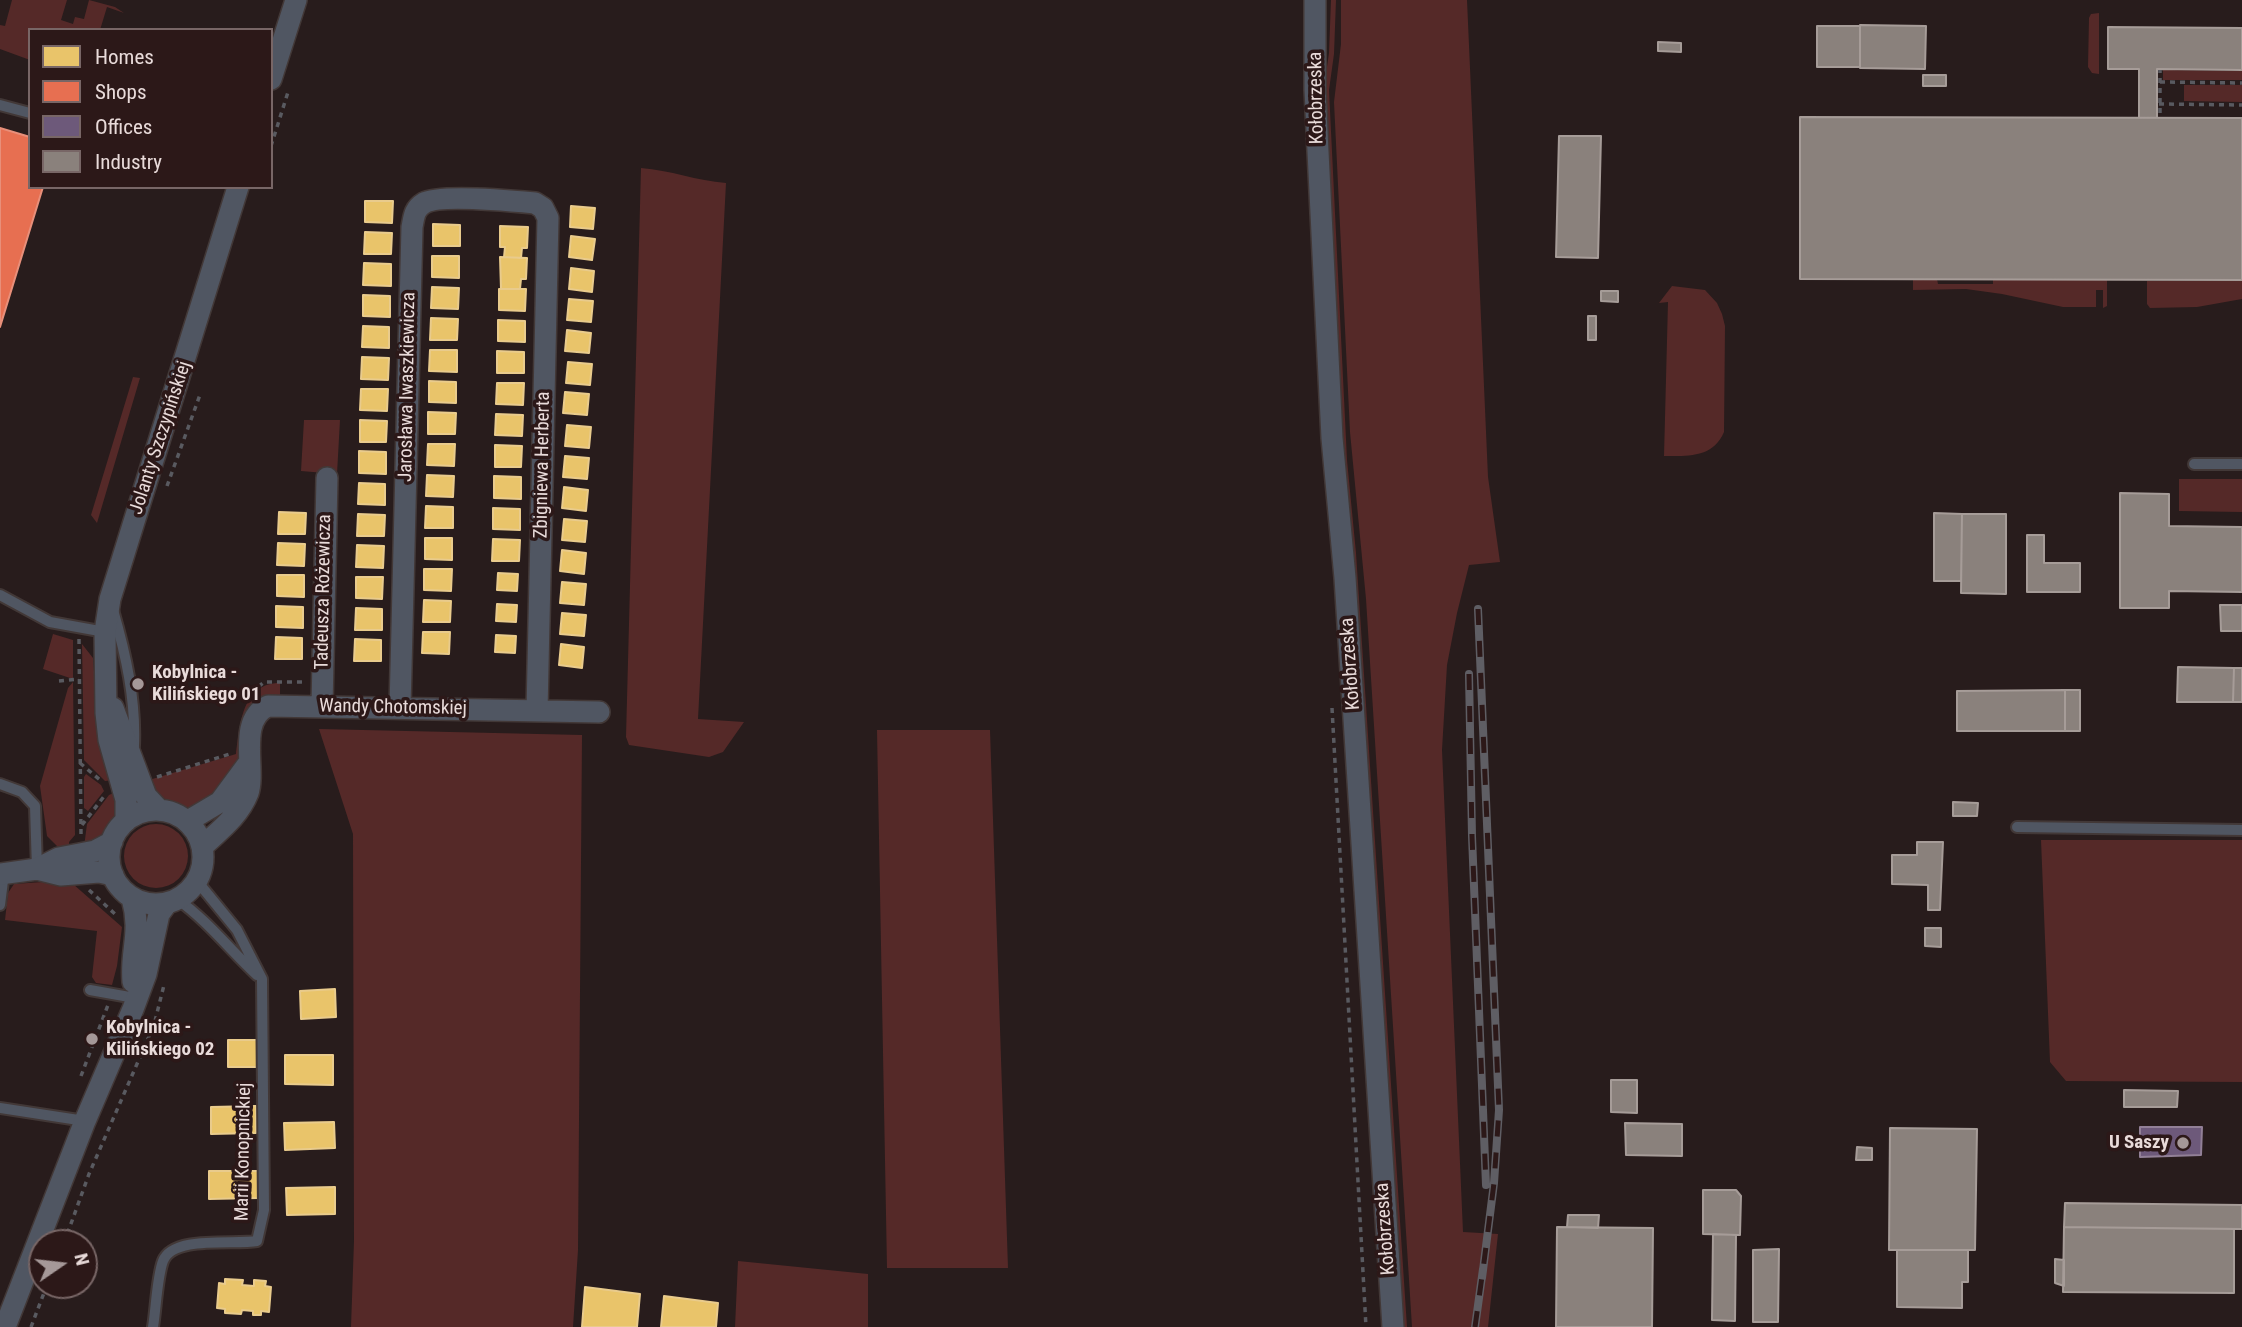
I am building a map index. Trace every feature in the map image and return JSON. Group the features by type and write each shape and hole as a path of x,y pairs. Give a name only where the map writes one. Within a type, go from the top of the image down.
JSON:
{"street":[{"path":"273,73 296,0"},
{"name":"Kołobrzeska","path":"1315,0 1317,118 1332,438 1345,578 1393,1327"},
{"name":"Jolanty Szczypińskiej","path":"125,821 126,800 109,740 106,632 110,599 238,189"},
{"name":"Jarosława Iwaszkiewicza","path":"400,708 412,227 415,211 433,200 518,202 535,203 543,208 548,218"},
{"name":"Zbigniewa Herberta","path":"537,711 548,218"},
{"name":"Tadeusza Różewicza","path":"322,706 327,478"},
{"name":"Jolanty Szczypińskiej","path":"107,692 146,796 159,810"},
{"name":"Wandy Chotomskiej","path":"248,764 254,720 262,709 268,706 599,712"},
{"path":"188,821 220,802 248,764"},
{"path":"202,847 239,810 251,782 248,764"},
{"path":"159,810 177,813 188,821 198,834 203,865 197,881 185,895 172,901 150,904 132,898 118,886 109,856 112,842 125,821 145,811 159,810"},
{"path":"2,873 37,869 59,858 95,851 112,842"},
{"path":"37,869 61,875 113,875"},
{"path":"132,898 138,929 132,972 135,998"},
{"path":"5,1327 85,1121 146,974 159,914 172,901"}],"lane":[{"path":"0,105 28,112"},
{"path":"2194,464 2242,464"},
{"path":"0,595 50,622 106,632"},
{"path":"110,599 126,655 135,723 133,763"},
{"path":"0,784 22,792 35,806 37,869"},
{"path":"2017,827 2242,830"},
{"path":"0,905 2,873"},
{"name":"Marii Konopnickiej","path":"153,1327 164,1259 171,1251 183,1244 257,1241 264,1210 262,979 237,930 197,881"},
{"path":"172,901 212,927 229,949 262,979"},
{"path":"90,990 135,998"},
{"path":"0,1108 85,1121"}],"path":[{"path":"2160,71 2160,113"},
{"path":"2160,82 2242,83"},
{"path":"2160,104 2242,105"},
{"path":"164,495 201,392"},
{"path":"59,681 79,679"},
{"path":"80,763 100,780"},
{"path":"81,826 110,789"},
{"path":"31,1327 42,1299"}],"shaded area":[{"path":"12,0 67,0 61,20 73,24 75,17 84,19 89,0 115,7 124,13 107,7 101,28 28,28 28,59 0,49 0,25 5,26"},
{"path":"1331,0 1336,0 1334,54 1329,90 1347,460 1356,553 1407,1327 1402,1327 1345,492 1324,88 1329,53"},
{"path":"1341,0 1467,0 1488,477 1500,562 1469,565 1447,665 1442,750 1463,1232 1498,1234 1488,1327 1412,1327 1366,599 1350,432 1334,102 1341,44"},
{"path":"2099,13 2099,74 2092,73 2088,67 2089,18 2091,14"},
{"path":"2163,70 2242,71 2242,80 2163,80"},
{"path":"2184,85 2242,85 2242,102 2184,101"},
{"path":"641,168 726,183 698,719 744,722 723,752 709,757 629,745 626,737"},
{"path":"1913,279 1937,279 1938,284 1993,284 1993,279 2107,280 2107,306 2103,308 2103,290 2096,290 2096,307 2063,307 1966,289 1913,290"},
{"path":"2147,281 2242,281 2242,299 2197,307 2150,308 2147,304"},
{"path":"1672,286 1705,290 1717,303 1722,314 1725,326 1724,432 1707,451 1691,455 1664,456 1668,302 1659,303"},
{"path":"133,377 140,378 97,523 91,515"},
{"path":"304,420 340,420 337,474 301,471"},
{"path":"2179,479 2242,479 2242,512 2179,511"},
{"path":"53,634 73,640 73,679 43,669"},
{"path":"82,644 93,658 97,712 115,780 105,781 84,760"},
{"path":"73,682 75,835 69,842 69,849 58,847 47,836 40,786 68,688"},
{"path":"280,683 280,696 241,748 227,785 198,809 183,807 156,795 149,780 236,754 242,718 250,698 267,685"},
{"path":"319,729 582,735 578,1250 573,1327 351,1327 354,1241 353,834"},
{"path":"877,730 990,730 1008,1268 887,1268"},
{"path":"86,774 101,785 104,791 88,811 84,808"},
{"path":"118,791 117,811 112,825 84,847 87,824 109,795"},
{"path":"150,824 162,824 179,833 186,844 186,868 179,879 162,888 150,888 138,883 129,874 124,862 124,850 129,838 138,829"},
{"path":"2041,840 2242,840 2242,1082 2066,1081 2050,1062"},
{"path":"71,880 122,927 112,985 96,983 92,977 97,931 5,920 8,893 14,884"},
{"path":"738,1261 868,1274 868,1327 735,1327"}],"building: Homes":[{"path":"365,201 393,201 392,223 365,222"},
{"path":"571,206 595,208 593,229 570,227"},
{"path":"433,224 460,225 460,246 433,246"},
{"path":"500,226 528,227 527,248 522,248 521,258 504,257 505,247 500,247"},
{"path":"365,232 392,233 391,254 364,254"},
{"path":"571,236 595,239 592,260 569,257"},
{"path":"432,256 459,256 459,278 432,277"},
{"path":"500,257 527,258 526,279 521,279 520,289 501,289"},
{"path":"364,263 391,264 391,286 363,285"},
{"path":"571,268 594,271 592,292 569,289"},
{"path":"432,287 459,288 458,309 431,308"},
{"path":"499,289 526,289 525,311 499,310"},
{"path":"363,295 390,296 390,317 363,316"},
{"path":"569,299 593,301 591,322 567,320"},
{"path":"431,318 458,319 457,340 430,340"},
{"path":"498,320 525,321 525,342 498,341"},
{"path":"363,326 389,327 389,348 362,347"},
{"path":"567,330 591,333 589,353 565,351"},
{"path":"430,350 457,350 457,372 429,371"},
{"path":"497,351 524,352 524,373 497,373"},
{"path":"362,357 389,358 388,380 361,379"},
{"path":"568,362 592,364 590,385 566,383"},
{"path":"429,381 456,382 456,403 429,402"},
{"path":"497,383 524,383 523,405 496,404"},
{"path":"361,389 388,389 387,411 360,410"},
{"path":"565,392 589,394 587,415 563,413"},
{"path":"428,412 456,413 455,434 428,434"},
{"path":"496,414 523,415 522,436 495,435"},
{"path":"360,420 387,421 386,442 360,442"},
{"path":"567,425 591,427 589,448 565,446"},
{"path":"428,444 455,444 454,466 427,465"},
{"path":"495,445 522,446 521,467 495,467"},
{"path":"359,451 386,452 386,474 359,473"},
{"path":"565,456 589,458 587,479 563,477"},
{"path":"427,475 454,476 453,497 426,496"},
{"path":"494,476 521,477 521,499 494,498"},
{"path":"359,483 385,484 385,505 358,504"},
{"path":"564,487 588,490 586,511 562,508"},
{"path":"426,506 453,507 453,528 425,528"},
{"path":"493,508 520,509 520,530 493,529"},
{"path":"279,512 306,513 305,534 278,534"},
{"path":"358,514 385,515 384,536 357,536"},
{"path":"564,519 587,521 585,542 562,540"},
{"path":"425,538 452,538 452,560 425,559"},
{"path":"493,539 520,540 519,561 492,561"},
{"path":"278,543 305,544 304,566 277,565"},
{"path":"357,545 384,546 383,568 356,567"},
{"path":"562,550 586,553 584,574 560,571"},
{"path":"424,569 452,569 451,591 424,590"},
{"path":"498,573 518,574 517,591 497,590"},
{"path":"277,575 304,575 304,597 277,596"},
{"path":"356,577 383,577 382,599 356,598"},
{"path":"562,582 586,584 584,605 560,603"},
{"path":"424,600 451,601 450,622 423,622"},
{"path":"497,604 517,605 516,622 496,621"},
{"path":"276,606 303,607 303,628 276,627"},
{"path":"356,608 382,609 382,630 355,630"},
{"path":"562,613 586,615 584,636 560,634"},
{"path":"423,632 450,632 449,654 422,653"},
{"path":"496,635 516,636 515,653 495,652"},
{"path":"276,637 302,638 302,659 275,659"},
{"path":"355,639 381,640 381,661 354,661"},
{"path":"561,644 584,647 582,668 559,665"},
{"path":"335,989 336,1017 301,1019 300,991"},
{"path":"228,1040 258,1040 259,1067 228,1067"},
{"path":"285,1055 333,1055 333,1085 285,1084"},
{"path":"256,1106 256,1133 211,1134 211,1107"},
{"path":"334,1122 335,1148 285,1150 284,1123"},
{"path":"209,1171 258,1171 258,1198 209,1199"},
{"path":"335,1187 335,1214 287,1215 286,1188"},
{"path":"225,1279 243,1280 242,1285 254,1286 254,1280 266,1281 265,1286 271,1287 269,1312 261,1311 261,1315 242,1310 241,1314 225,1313 225,1309 217,1308 219,1283 225,1284"},
{"path":"585,1287 640,1294 637,1327 582,1327"},
{"path":"664,1296 718,1303 716,1327 661,1327"}],"building: Shops":[{"path":"0,128 28,136 28,189 42,189 0,327"}],"building: Offices":[{"path":"2140,1127 2202,1127 2201,1155 2140,1157"}],"building: Industry":[{"path":"1860,25 1926,26 1925,69 1860,68"},
{"path":"1817,26 1860,26 1860,67 1817,67"},
{"path":"2108,27 2242,28 2242,70 2157,69 2157,118 2139,118 2139,69 2108,69"},
{"path":"1658,42 1681,43 1681,52 1658,51"},
{"path":"1923,75 1946,75 1946,86 1923,86"},
{"path":"1800,117 2242,118 2242,280 1800,279"},
{"path":"1559,136 1601,136 1598,258 1556,257"},
{"path":"1601,291 1618,291 1618,302 1601,301"},
{"path":"1588,316 1596,316 1596,340 1588,340"},
{"path":"2120,493 2169,494 2169,526 2242,527 2242,592 2169,591 2169,608 2120,608"},
{"path":"1934,513 1962,514 1961,581 1934,581"},
{"path":"1962,514 2006,514 2006,594 1961,593"},
{"path":"2027,535 2044,535 2044,563 2080,563 2080,592 2027,592"},
{"path":"2220,605 2242,605 2242,631 2221,631"},
{"path":"2178,667 2234,668 2233,702 2177,702"},
{"path":"2234,668 2242,668 2242,702 2233,702"},
{"path":"2065,690 2080,690 2080,731 2065,731"},
{"path":"2065,690 2065,731 1957,731 1957,691"},
{"path":"1953,802 1978,803 1977,816 1953,816"},
{"path":"1917,842 1943,842 1940,910 1928,910 1928,885 1892,884 1892,855 1917,855"},
{"path":"1925,928 1941,928 1941,947 1925,946"},
{"path":"1611,1080 1637,1080 1637,1113 1611,1112"},
{"path":"2124,1090 2178,1091 2177,1107 2124,1107"},
{"path":"1625,1123 1682,1124 1682,1156 1626,1155"},
{"path":"1890,1128 1977,1129 1975,1250 1889,1250"},
{"path":"1857,1147 1872,1148 1872,1160 1856,1160"},
{"path":"1703,1190 1736,1190 1741,1196 1740,1235 1703,1234"},
{"path":"2065,1203 2242,1205 2242,1229 2064,1227"},
{"path":"1568,1215 1599,1215 1598,1228 1567,1227"},
{"path":"1557,1227 1653,1228 1652,1327 1556,1327"},
{"path":"2064,1227 2234,1229 2234,1293 2063,1292"},
{"path":"1713,1234 1736,1235 1735,1321 1712,1320"},
{"path":"1779,1249 1778,1322 1753,1322 1753,1250"},
{"path":"1897,1250 1968,1250 1968,1282 1962,1282 1962,1308 1897,1307"},
{"path":"2055,1259 2064,1260 2064,1286 2055,1283"}],"railway":[{"path":"1478,609 1499,1110 1494,1183 1482,1278"},
{"path":"1469,674 1472,836 1486,1185"},
{"path":"1475,1327 1483,1269"}],"place":[{"name":"Kobylnica - Kilińskiego 01","path":"138,684"},
{"name":"Kobylnica - Kilińskiego 02","path":"92,1039"},
{"name":"U Saszy","path":"2183,1143"}]}
